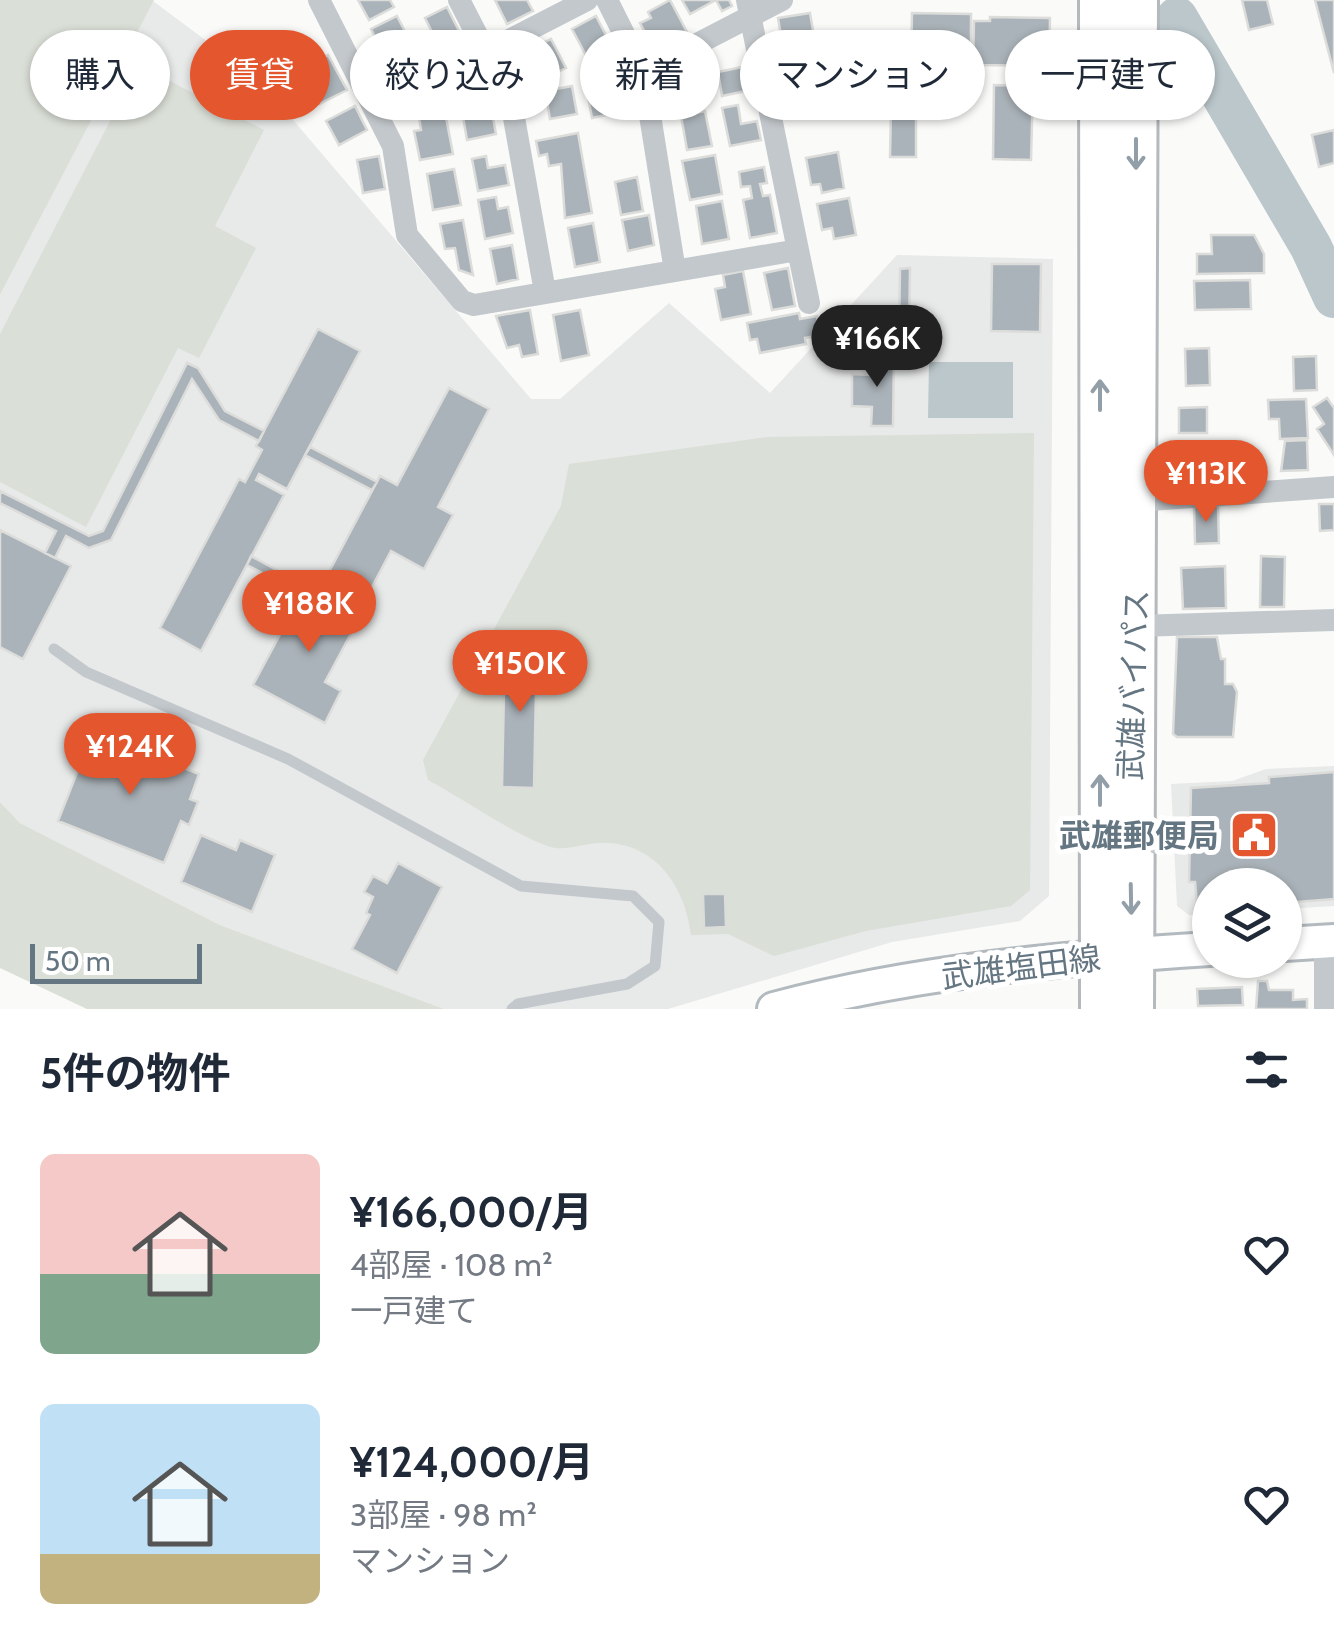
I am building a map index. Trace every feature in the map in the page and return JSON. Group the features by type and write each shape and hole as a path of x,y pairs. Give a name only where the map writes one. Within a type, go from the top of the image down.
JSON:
{"highway":[{"name":"武雄バイパス","path":"1101,0 1117,956 1132,1009"},
{"name":"武雄バイパス","path":"1102,1009 1117,956 1136,626 1136,0"}],"main road":[{"path":"1302,943 1330,942"},
{"name":"武雄塩田線","path":"774,1009 859,988 1192,950"},
{"path":"1117,956 1149,992 1149,1009"}],"street":[{"path":"319,0 393,146 407,235 462,300 474,304 798,250"},
{"path":"458,0 474,30"},
{"path":"529,30 587,0"},
{"path":"608,0 623,30"},
{"path":"712,30 750,7 782,0"},
{"path":"750,7 810,304"},
{"path":"514,120 545,292"},
{"path":"650,120 674,271"},
{"path":"1136,501 1334,487"},
{"path":"1136,626 1334,620"},
{"path":"1076,840 1157,838 1157,843"},
{"path":"1325,1009 1330,942"}],"lane":[{"path":"54,649 86,672 288,759 521,886 634,896 660,922 655,966 627,984 518,1004 512,1009"}],"shaded area":[{"path":"0,0 154,0 138,30 30,30 30,120 91,120 0,295"},
{"path":"153,1 192,30 190,120 293,120 531,399 560,399 669,303 770,393 897,255 1053,259 1049,896 1020,921 892,942 668,1009 444,1009 220,925 20,823 0,802 0,295 91,120 170,120 170,30 138,30"},
{"path":"170,81 190,92 190,120 245,120 264,130 215,226 256,248 199,358 178,348 86,527 0,482 0,334 111,120 170,120"},
{"path":"929,362 1013,362 1013,418 928,418"},
{"path":"1034,433 1030,890 1011,906 866,931 774,956 728,934 691,935 674,883 663,869 635,849 597,843 556,848 539,843 428,780 423,760 561,506 569,464 767,437"},
{"name":"武雄郵便局","path":"1334,766 1334,906 1302,908 1302,868 1192,868 1189,915 1177,906 1171,784 1232,781 1266,769"},
{"path":"0,802 20,823 220,925 444,1009 87,1009 0,968"}],"building":[{"path":"358,0 390,0 394,7 369,20"},
{"path":"495,0 527,0 533,11 507,24"},
{"path":"670,0 686,30 644,30 640,23 651,18 648,12"},
{"path":"682,0 716,0 690,14"},
{"path":"716,0 729,0 732,6 722,11"},
{"path":"1242,0 1267,0 1273,24 1249,30"},
{"path":"1315,0 1334,0 1334,73"},
{"path":"447,7 458,30 431,30 425,18"},
{"path":"810,13 813,30 780,30 778,18"},
{"path":"912,13 971,14 971,30 912,30"},
{"path":"397,16 404,30 372,30"},
{"path":"596,16 603,30 580,30 580,44 572,29"},
{"path":"990,17 1050,18 1050,30 1005,30 1005,65 985,65 985,30 974,30 974,21 990,21"},
{"path":"330,59 347,90 330,98"},
{"path":"740,67 740,92 722,96 720,72"},
{"path":"994,85 1005,85 1005,120 1032,120 1031,160 993,159"},
{"path":"572,86 577,114 560,117 560,88"},
{"path":"738,105 741,124 757,121 761,140 730,146 722,108"},
{"path":"350,109 350,120 362,120 367,130 339,145 326,121"},
{"path":"419,120 447,120 453,154 420,160 414,131 421,130"},
{"path":"464,120 493,120 496,134 467,140"},
{"path":"682,120 707,120 712,146 687,150"},
{"path":"891,120 916,120 916,157 890,157"},
{"path":"1334,130 1334,163 1319,167 1312,135"},
{"path":"578,133 592,213 565,218 561,164 549,166 547,154 539,156 536,141"},
{"path":"838,152 844,188 822,193 820,184 811,185 806,158"},
{"path":"715,155 722,194 690,200 682,161"},
{"path":"379,156 385,189 363,193 357,160"},
{"path":"486,156 488,168 505,165 509,185 478,191 472,159"},
{"path":"764,167 767,183 760,184 763,196 770,195 777,233 750,238 743,200 752,198 750,186 741,187 739,172"},
{"path":"454,169 461,205 433,210 427,174"},
{"path":"637,177 643,211 621,215 615,182"},
{"path":"496,197 498,209 508,207 513,233 485,239 478,200"},
{"path":"849,198 856,235 834,239 832,228 822,230 817,204"},
{"path":"722,201 729,239 702,244 696,206"},
{"path":"649,215 654,245 628,251 622,220"},
{"path":"463,220 473,275 459,270 455,248 445,249 440,224"},
{"path":"593,223 600,262 575,267 568,228"},
{"path":"1211,235 1254,235 1264,254 1264,273 1197,274 1197,254 1212,254"},
{"path":"512,245 518,279 497,284 490,249"},
{"path":"992,264 1041,264 1040,332 991,331"},
{"path":"788,268 795,306 772,310 764,273"},
{"path":"910,268 909,335 899,335 900,269"},
{"path":"743,271 751,314 721,320 715,289 725,287 723,275"},
{"path":"1250,280 1251,309 1195,310 1194,281"},
{"path":"530,310 538,354 522,357 519,345 507,348 496,316"},
{"path":"580,310 589,355 561,361 553,315"},
{"path":"799,313 800,319 817,316 820,335 805,338 806,344 760,353 757,339 750,340 747,323"},
{"path":"318,329 360,351 287,489 259,474 256,480 284,495 201,651 160,628 239,479 245,482 262,450 256,446"},
{"path":"1209,348 1210,385 1186,386 1185,349"},
{"path":"873,353 894,354 893,426 871,426 872,407 852,406 852,374 872,375"},
{"path":"1316,356 1317,390 1294,391 1293,357"},
{"path":"187,363 198,368 225,411 264,431 259,441 219,420 192,379 111,540 89,548 66,536 55,558 45,553 56,531 0,503 0,491 89,536 103,531"},
{"path":"449,388 489,409 438,507 453,515 424,569 391,551 362,606 322,585 380,476 397,485"},
{"path":"1327,398 1334,408 1334,455 1317,429 1324,424 1313,407"},
{"path":"1306,399 1308,438 1280,439 1279,419 1269,419 1268,400"},
{"path":"1207,407 1207,433 1179,433 1179,408"},
{"path":"1307,440 1308,470 1281,471 1285,441"},
{"path":"310,447 377,482 372,490 305,455"},
{"path":"1319,504 1334,504 1334,530 1320,531"},
{"path":"1194,506 1218,506 1219,543 1195,544"},
{"path":"0,530 71,566 23,659 0,647"},
{"path":"251,556 306,586 302,594 247,565"},
{"path":"1261,556 1285,557 1284,607 1260,607"},
{"path":"1225,566 1226,608 1183,609 1181,568"},
{"path":"306,586 361,615 325,682 341,691 325,723 253,685"},
{"path":"1177,637 1217,637 1221,659 1225,659 1225,684 1233,684 1237,692 1233,737 1173,734"},
{"path":"505,642 537,642 534,788 502,787"},
{"path":"93,732 199,774 190,799 198,802 189,825 181,821 164,863 58,821"},
{"name":"武雄郵便局","path":"1334,772 1334,899 1302,902 1302,868 1192,868 1189,882 1191,788 1269,783 1269,777"},
{"path":"201,835 236,850 240,840 275,855 252,912 181,882"},
{"path":"398,863 442,887 397,973 352,949 370,915 366,913 373,897 364,892 373,876 387,883"},
{"path":"703,894 725,894 726,927 704,928"},
{"path":"1258,981 1267,981 1269,990 1293,990 1293,1000 1307,999 1307,1009 1256,1009"},
{"path":"1242,987 1243,1005 1198,1006 1197,989"}],"waterway":[{"path":"1177,18 1311,247 1334,297"}],"place":[{"name":"武雄郵便局","path":"1254,835"}]}
